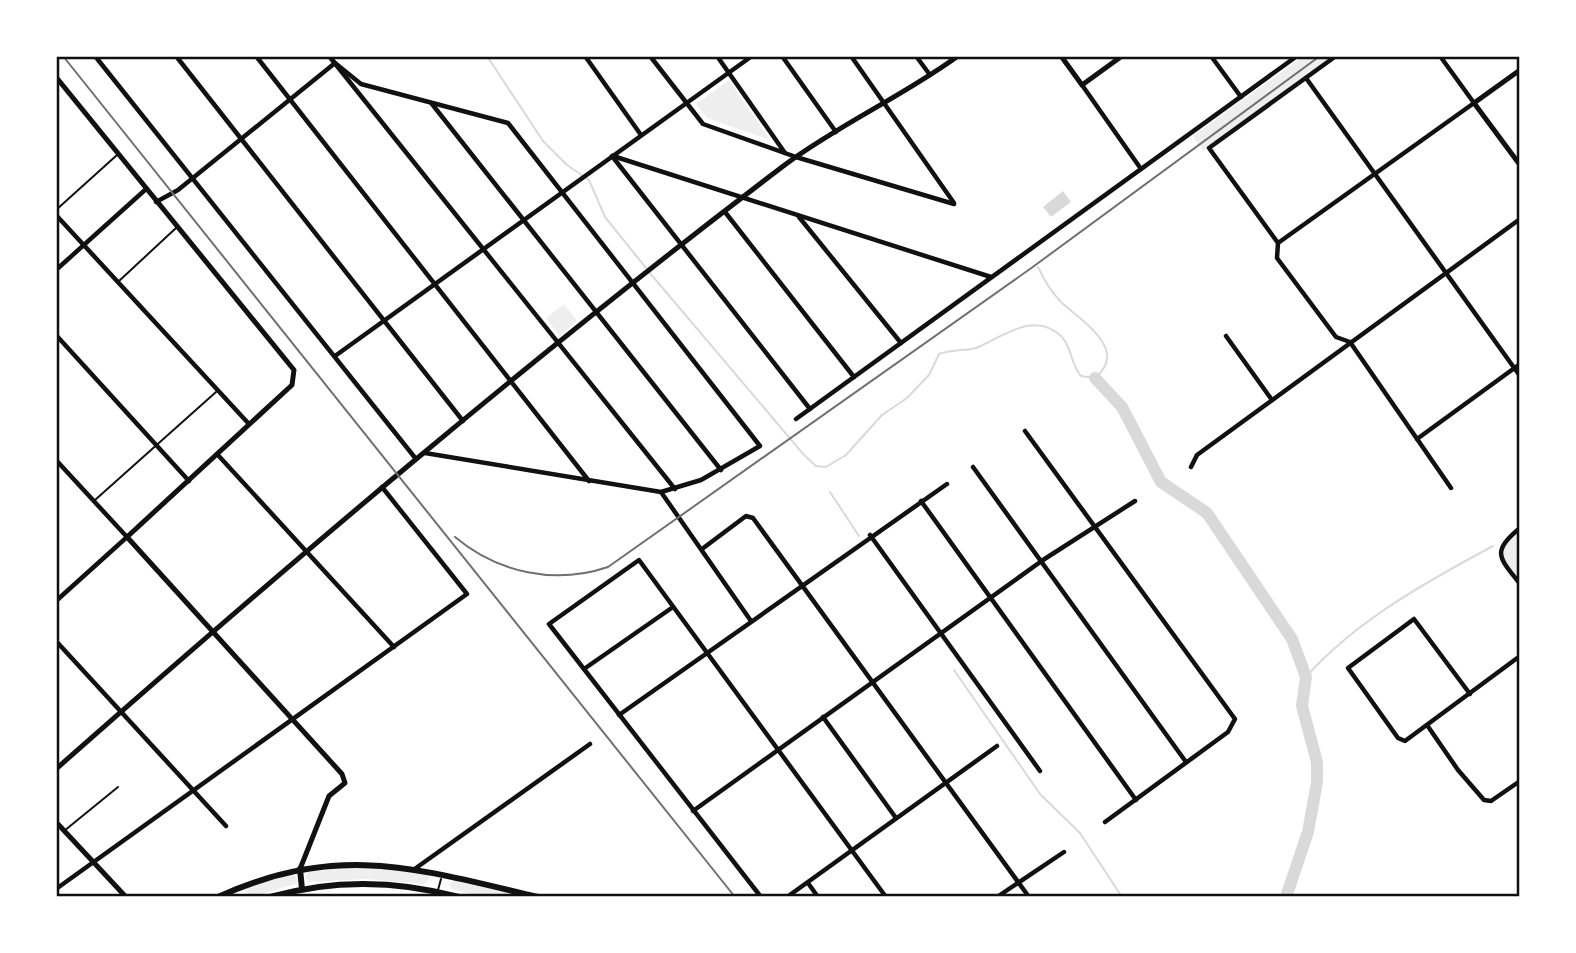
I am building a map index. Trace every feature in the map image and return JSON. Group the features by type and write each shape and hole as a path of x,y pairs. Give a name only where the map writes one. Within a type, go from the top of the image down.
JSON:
{"main road":[{"path":"218,897 240,887 300,869 352,863 416,868 538,897"},
{"path":"300,869 302,889"},
{"path":"270,897 302,889 356,883 438,891 459,897"},
{"path":"240,887 244,897"}],"street":[{"path":"95,56 416,459"},
{"path":"176,56 463,421"},
{"path":"256,56 589,482"},
{"path":"329,56 676,489"},
{"path":"585,56 641,135"},
{"path":"650,56 703,124 785,154 954,204 851,56"},
{"path":"717,56 790,162"},
{"path":"335,356 752,56"},
{"path":"782,56 837,132"},
{"path":"916,56 930,75"},
{"path":"56,769 382,486 633,284 796,157 958,56"},
{"path":"1061,56 1141,169"},
{"path":"1082,85 1122,56"},
{"path":"1211,56 1241,97"},
{"path":"796,419 1297,56"},
{"path":"1336,56 1209,148 1278,243 1278,258 1285,268 1336,337 1350,342 1451,488"},
{"path":"1440,56 1520,165"},
{"path":"156,203 241,140 335,63"},
{"path":"335,63 361,84 508,122 560,193 760,446 722,470 676,489 661,492 424,453"},
{"path":"1278,243 1520,69"},
{"path":"56,77 176,228 288,361 295,377 292,385 56,601"},
{"path":"1306,78 1520,376"},
{"path":"431,104 722,470"},
{"path":"612,155 992,277"},
{"path":"612,155 810,409"},
{"path":"56,270 145,190"},
{"path":"725,212 854,377"},
{"path":"56,213 249,424"},
{"path":"799,216 901,343"},
{"path":"1191,467 1197,455 1520,219"},
{"path":"56,335 189,481"},
{"path":"1226,336 1272,400"},
{"path":"1417,439 1520,364"},
{"path":"1026,431 1233,715 1235,723 1228,732 1105,821"},
{"path":"217,454 394,647"},
{"path":"56,460 342,774 345,783 329,796 300,869"},
{"path":"973,467 1043,560 1186,762"},
{"path":"619,716 870,535 947,484"},
{"path":"61,897 56,891 295,721 467,594 382,486"},
{"path":"661,492 751,621"},
{"path":"921,501 1136,800"},
{"path":"694,811 1043,560 1136,501"},
{"path":"702,549 750,516 1029,897"},
{"path":"1520,528 1503,541 1500,558 1520,584"},
{"path":"870,535 1040,771"},
{"path":"761,897 550,624 639,561 886,897"},
{"path":"584,670 673,607"},
{"path":"1470,694 1414,619 1348,668 1401,741 1427,725 1470,694 1520,656"},
{"path":"56,641 226,826"},
{"path":"823,717 895,818"},
{"path":"1427,725 1458,770 1488,802 1520,781"},
{"path":"416,868 590,744"},
{"path":"787,897 997,746"},
{"path":"56,822 126,897"},
{"path":"997,897 1064,852"},
{"path":"808,883 818,897"}],"lane":[{"path":"56,213 117,155"},
{"path":"118,282 176,228"},
{"path":"94,501 219,390"},
{"path":"64,831 118,788"},
{"path":"438,891 442,874"}],"shaded area":[{"path":"1304,56 1332,56 1203,151 1193,136"},
{"path":"729,80 770,140 707,118 696,104"},
{"path":"1063,191 1071,202 1051,217 1043,207"},
{"path":"564,304 577,321 560,336 546,318"},
{"path":"1520,528 1520,584 1499,552 1503,541"},
{"path":"364,866 428,874 430,879 424,884 366,879 308,882 305,877 308,872"},
{"path":"294,874 298,880 296,884 253,896 246,892 248,887"},
{"path":"455,880 507,892 512,897 483,897 451,889 450,884"}],"waterway":[{"path":"487,56 543,141 567,165 589,180 605,217 646,268"},
{"path":"649,272 804,455 816,466 826,467 846,455 882,415 907,398 929,375 939,354 976,348 1018,328 1041,326 1052,329 1062,337 1081,376 1095,378 1104,368 1107,357 1105,347 1091,328 1055,295 1038,267"},
{"path":"1095,378 1122,407 1161,482 1207,513 1292,639 1306,677 1302,706 1317,762 1317,782 1308,832 1286,897"},
{"path":"830,492 859,536"},
{"path":"1306,677 1325,657 1370,620 1418,588 1493,546"},
{"path":"954,670 1040,794 1080,833 1122,897"}],"railway":[{"path":"63,56 735,897"},
{"path":"455,537 490,559 528,572 568,575 608,567 1030,269 1320,56"}]}
